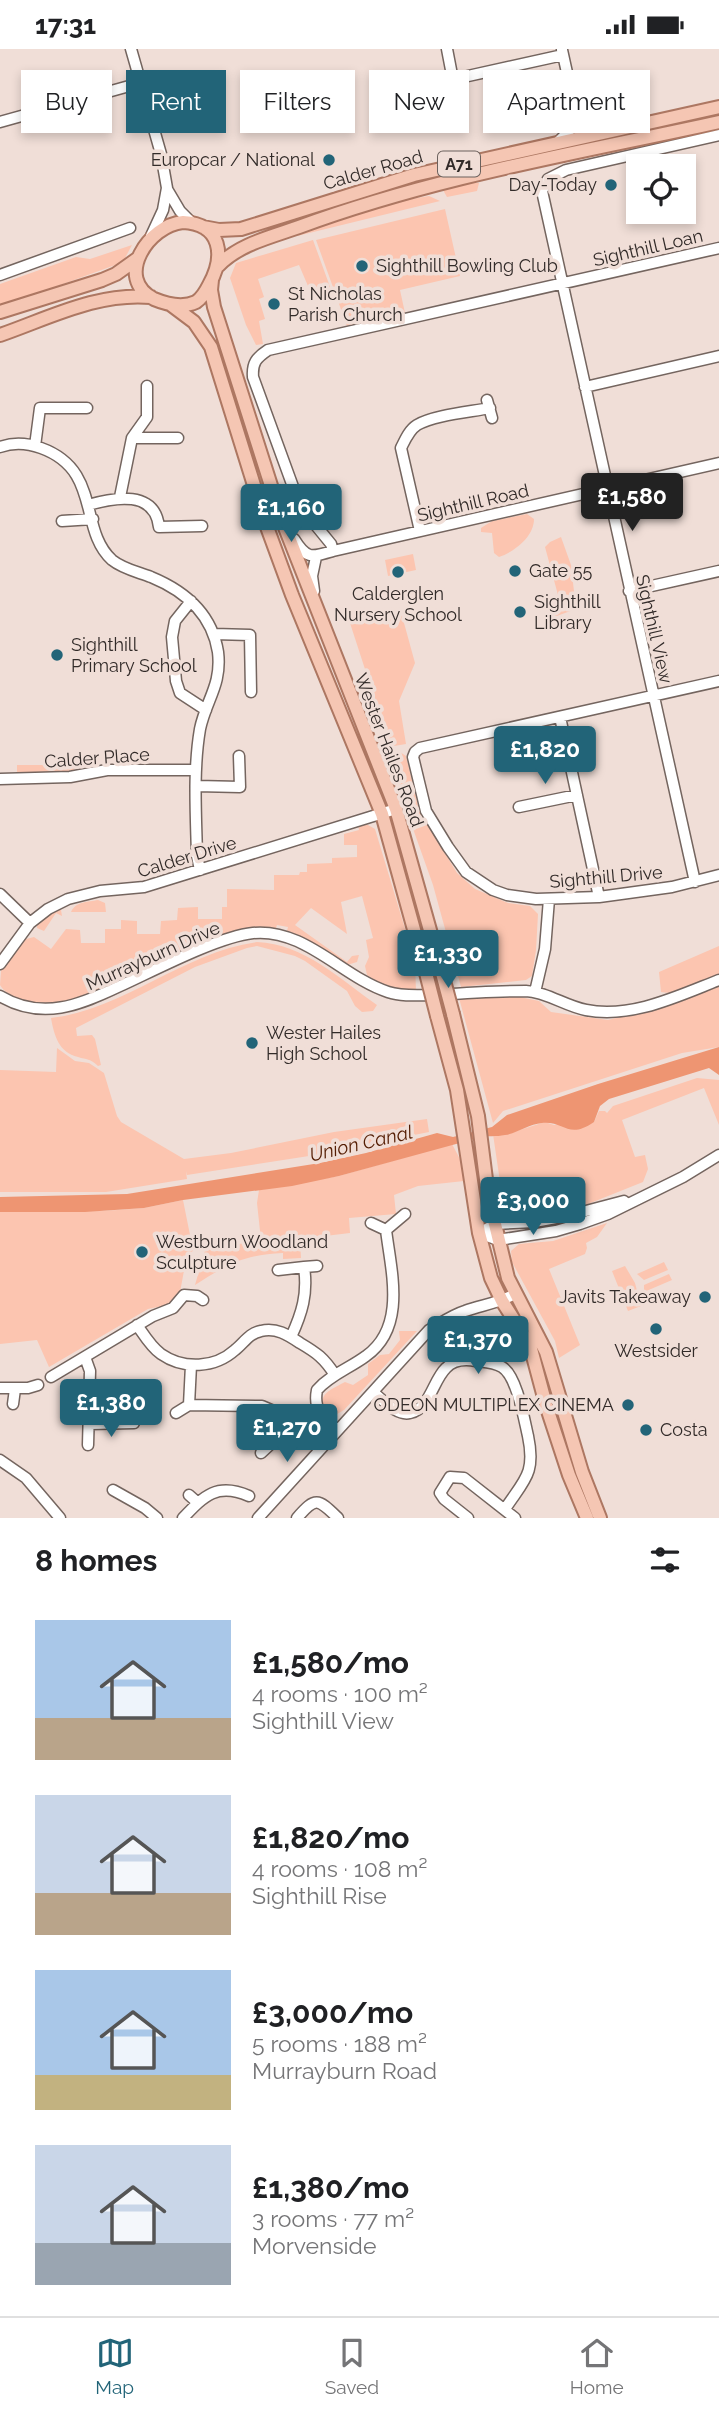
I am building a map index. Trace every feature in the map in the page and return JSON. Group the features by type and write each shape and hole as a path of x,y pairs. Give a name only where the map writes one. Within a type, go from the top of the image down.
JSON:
{"main road":[{"name":"Calder Road","path":"650,121 719,107"},
{"name":"Calder Road","path":"218,266 241,249 323,218 405,192 719,122"},
{"name":"Calder Road","path":"197,225 219,230 241,229 402,179 595,133"},
{"name":"A71","path":"0,312 103,280 137,259 149,240 162,228 170,225 197,225"},
{"path":"0,335 103,299 124,296 151,297 181,305 195,302 212,280 218,266 219,247 215,239 197,225"},
{"path":"137,259 137,282 151,297"},
{"name":"Wester Hailes Road","path":"212,280 214,307 282,520 396,809 453,1014 478,1116 495,1224 508,1278 546,1352 582,1472 600,1518"},
{"name":"Wester Hailes Road","path":"170,304 194,322 211,347 267,527 382,814 457,1090 479,1233 491,1278 530,1345 569,1475 587,1518"}],"street":[{"path":"131,49 137,70"},
{"path":"447,49 452,75 459,79 563,52 567,70"},
{"path":"0,122 126,86"},
{"path":"155,133 167,188 180,211 197,225"},
{"path":"557,142 567,133"},
{"name":"Sighthill View","path":"695,882 542,197 548,179 566,170 719,135"},
{"path":"149,240 163,210 167,188"},
{"path":"0,275 130,228"},
{"name":"Sighthill Loan","path":"333,551 331,544 300,506 253,377 253,365 257,357 268,350 719,248"},
{"path":"585,387 719,356"},
{"path":"120,497 132,438 147,417 147,386"},
{"path":"35,446 40,408 87,408"},
{"path":"420,531 401,448 409,434 417,425 432,420 490,409"},
{"path":"132,438 178,438"},
{"path":"0,447 22,443 35,446 57,455 67,463 76,475 104,549 113,560 167,585 191,601 205,616 214,634 219,669 215,690 201,725 196,770 197,856 200,870"},
{"name":"Sighthill Road","path":"316,557 719,463"},
{"path":"88,505 120,497 149,506 158,515 159,527 202,526"},
{"path":"62,521 93,519"},
{"path":"282,520 300,549 316,557 312,576 317,613"},
{"path":"629,591 719,571"},
{"path":"191,601 174,621 172,637 176,681 180,693 206,710"},
{"path":"214,634 250,635 251,692"},
{"path":"599,897 560,717 719,681"},
{"name":"Sighthill Drive","path":"560,717 420,748 415,752 413,757 426,811 466,872 484,885 508,895 549,899 624,895 719,875"},
{"path":"197,786 240,787 239,756"},
{"name":"Calder Place","path":"0,779 70,777 107,769 196,770"},
{"path":"519,807 577,795"},
{"name":"Calder Drive","path":"0,964 30,923 48,909 68,899 100,891 144,887 396,809"},
{"path":"0,894 30,923"},
{"path":"535,992 545,949 549,899"},
{"name":"Murrayburn Drive","path":"0,996 33,1009 72,1007 207,947 255,933 289,938 356,977 391,993 410,995 535,992 571,1007 617,1012 645,1007 719,980"},
{"path":"479,1233 498,1240 580,1224 608,1214 718,1158"},
{"path":"479,1233 495,1224 534,1222 639,1198"},
{"path":"386,1230 405,1214"},
{"path":"371,1223 386,1230"},
{"path":"338,1430 320,1414 317,1390 335,1375 370,1354 381,1341 391,1321 393,1287 386,1230"},
{"path":"278,1270 317,1266"},
{"path":"291,1337 307,1288 304,1267"},
{"path":"258,1518 429,1331 465,1311 502,1301 515,1294"},
{"path":"51,1377 137,1325 173,1308 184,1295 197,1296 202,1300"},
{"path":"137,1325 161,1355 191,1365 206,1365 221,1360 246,1339 263,1330 282,1332 324,1358 335,1375"},
{"path":"85,1357 90,1371 88,1445"},
{"path":"374,1393 394,1409 404,1414 411,1413 418,1411 441,1373 456,1361 466,1359 493,1363 504,1368 514,1384 526,1425 531,1458 531,1469 505,1509"},
{"path":"189,1405 191,1365"},
{"path":"0,1388 15,1389 38,1385"},
{"path":"13,1404 15,1389"},
{"path":"176,1413 189,1405 262,1406 276,1412 302,1438"},
{"path":"89,1424 134,1423"},
{"path":"261,1453 290,1426"},
{"path":"0,1460 26,1478 60,1518"},
{"path":"468,1518 440,1493 450,1477 464,1478 515,1518"},
{"path":"113,1490 157,1518"},
{"path":"183,1518 193,1499 211,1491 226,1490 249,1496"},
{"path":"297,1518 309,1504 316,1501 321,1502 338,1518"}],"shaded area":[{"path":"479,183 477,191 447,197 443,190"},
{"path":"429,196 440,201 297,236 304,229 399,201"},
{"path":"445,209 460,276 400,290 405,313 347,326 316,240"},
{"path":"313,240 333,295 314,300 299,265 258,279 264,297 259,299 265,319 259,321 263,344 256,345 230,278 236,263"},
{"path":"132,245 118,264 0,307 0,284 76,257 90,259"},
{"path":"527,514 534,519 531,532 517,548 499,557 494,553 492,533 481,532 481,528 492,521"},
{"path":"561,537 571,565 576,609 554,617 549,612 549,602 558,595 545,547"},
{"path":"413,554 416,570 388,576 385,560"},
{"path":"401,612 415,663 399,701 406,744 394,746 389,743 350,623"},
{"path":"400,752 406,756 419,810 457,873 475,889 508,903 530,906 538,914 532,976 526,980 461,987 433,885 401,795 395,755"},
{"path":"17,765 89,765 65,772 17,773"},
{"path":"358,825 368,825 375,829 415,962 416,991 383,986 367,975 365,966 369,957 366,940 373,938 362,896 341,902 347,934 311,908 295,925 347,962 352,956 359,955 357,962 347,965 305,938 287,931 288,927 277,925 276,928 247,929 218,937 64,1002 48,1004 20,1000 0,985 1,971 22,940 34,937 51,949 66,929 80,930 81,943 105,943 105,929 121,929 121,920 137,921 137,934 160,934 161,921 177,920 178,908 198,907 198,919 222,919 222,907 227,907 227,889 274,890 274,875 299,875 300,872 307,872 307,864 332,863 332,858 357,857 357,845 344,845 344,834 359,830"},
{"path":"98,900 105,903 106,912 71,912 79,904"},
{"path":"61,910 62,916 56,913 44,931 37,928 37,923"},
{"path":"257,942 274,944 306,956 377,1005 373,1011 362,1012 355,1006 347,991 305,961 257,946 195,967 76,1028 77,1036 92,1035 95,1039 101,1065 66,1052 58,1042 51,1018 104,1004 204,957"},
{"path":"719,946 719,975 669,993 661,992 659,972"},
{"path":"719,982 719,1047 682,1053 503,1111 493,1123 459,998 515,996 539,1001 551,1012 608,1020 651,1009"},
{"path":"719,1047 719,1075 709,1068 609,1099 600,1106 594,1122 578,1129 572,1130 550,1123 537,1124 510,1134 482,1137 339,1176 292,1186 183,1200 144,1208 85,1212 0,1212 0,1197 127,1194 320,1163 437,1133 453,1137 492,1127 507,1115 598,1084"},
{"path":"57,1048 75,1061 89,1063 104,1073 121,1122 184,1159 231,1153 334,1132 427,1119 429,1132 309,1156 187,1175 186,1171 187,1179 106,1192 0,1192 0,1070 56,1072"},
{"path":"697,1078 719,1080 719,1125 704,1088 622,1120 635,1157 645,1155 648,1169 643,1182 583,1206 512,1214 504,1209 493,1134 504,1135 545,1122 554,1125 594,1122 599,1111 607,1113 613,1106"},
{"path":"452,1144 462,1163 464,1181 418,1186 394,1195 396,1214 349,1218 350,1233 300,1239 301,1258 283,1259 283,1253 246,1258 195,1285 205,1250 261,1240 257,1203 259,1190 339,1176"},
{"path":"183,1200 193,1250 185,1265 179,1298 167,1305 148,1309 49,1367 37,1340 0,1344 0,1212 104,1211 144,1208"},
{"path":"607,1223 597,1237 586,1243 585,1254 549,1269 580,1345 559,1358 555,1341 512,1262 511,1251 519,1244 553,1241"},
{"path":"664,1262 668,1270 644,1280 637,1274"},
{"path":"625,1266 635,1283 641,1306 628,1311 612,1271"},
{"path":"669,1274 672,1280 644,1292 644,1285"},
{"path":"479,1319 498,1319 525,1359 520,1362 505,1347 476,1338 431,1347 429,1344 458,1325"},
{"path":"399,1331 417,1331 344,1410 329,1414 323,1403 325,1394 345,1382 353,1385 368,1375 368,1364 380,1355 389,1354 400,1340"}],"place":[{"name":"Europcar / National","path":"329,160"},
{"name":"Day-Today","path":"611,185"},
{"name":"Sighthill Bowling Club","path":"362,266"},
{"name":"St Nicholas Parish Church","path":"274,304"},
{"name":"Gate 55","path":"515,571"},
{"name":"Calderglen Nursery School","path":"398,572"},
{"name":"Sighthill Library","path":"520,612"},
{"name":"Sighthill Primary School","path":"57,655"},
{"name":"Wester Hailes High School","path":"252,1043"},
{"name":"Westburn Woodland Sculpture","path":"142,1252"},
{"name":"Javits Takeaway","path":"705,1297"},
{"name":"Westsider","path":"656,1329"},
{"name":"ODEON MULTIPLEX CINEMA","path":"628,1405"},
{"name":"Costa","path":"646,1430"}],"water label":[{"name":"Union Canal","path":"361,1143"}]}
